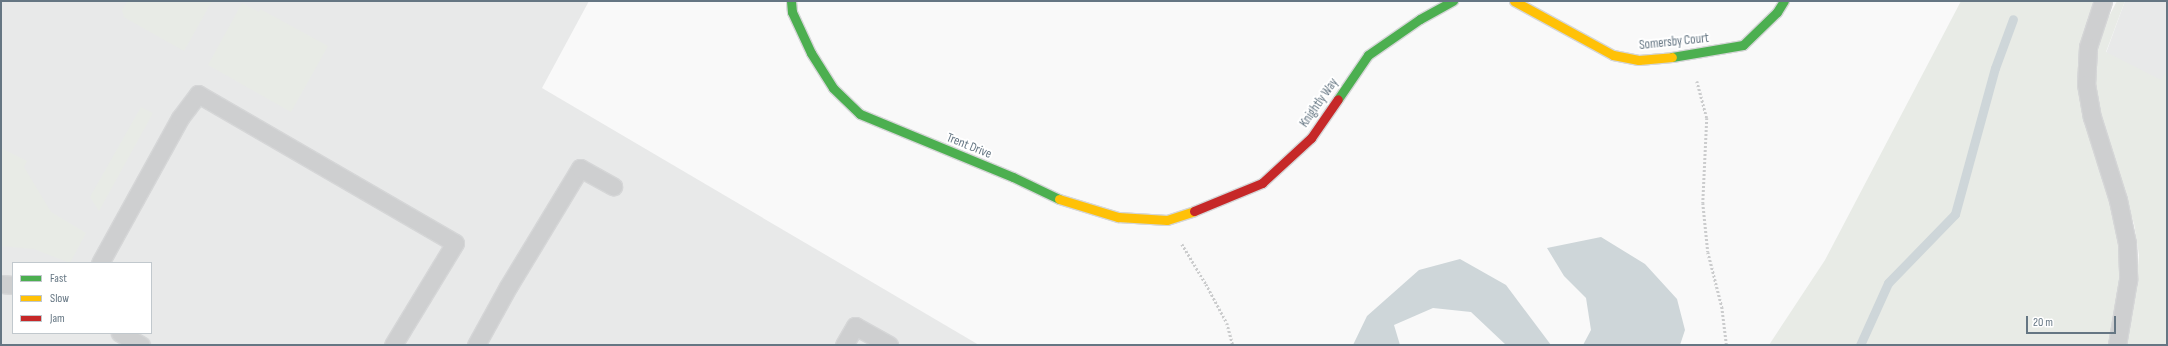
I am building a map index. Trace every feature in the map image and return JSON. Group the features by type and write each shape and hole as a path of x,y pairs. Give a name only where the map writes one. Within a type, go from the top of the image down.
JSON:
{"street":[{"name":"Trent Drive","path":"791,1 792,12 811,53 833,88 860,114 1013,177 1067,203 1118,217 1167,220 1200,209"},
{"name":"Knightly Way","path":"1200,209 1262,184 1311,138 1368,55 1420,19 1453,1"},
{"name":"Somersby Court","path":"1514,1 1613,55 1639,60 1690,55 1743,45 1777,12 1784,1"}],"lane":[{"path":"2103,1 2088,48 2086,84 2092,117 2118,200 2127,243 2128,280 2117,345"},
{"path":"101,262 180,118 198,94 455,243 393,345"},
{"path":"476,345 508,287 580,168 613,186"},
{"path":"1,284 12,285"},
{"path":"844,345 855,326 889,345"},
{"path":"122,334 141,345"}],"path":[{"path":"1690,55 1707,118 1705,217 1708,252 1722,307 1727,345"},
{"path":"1167,220 1206,284 1227,323 1233,345"}],"shaded area":[{"path":"1,1 589,1 542,88 979,345 1,345"},
{"path":"128,1 212,1 184,51 124,17 122,10"},
{"path":"1961,1 2094,1 2083,37 2122,253 2121,292 2112,345 1769,345 1825,260"},
{"path":"2117,1 2125,1 2106,52 2161,80 2167,70 2167,345 2127,345 2136,289 2139,255 2134,224 2103,127 2093,89 2092,67 2107,20"},
{"path":"2125,1 2167,1 2167,345 2150,260 2098,75"},
{"path":"242,3 259,12 260,9 328,46 291,112 208,65"},
{"path":"141,107 153,113 99,211 90,197"},
{"path":"1,148 27,161 24,167 51,212 86,233 71,262 34,249 1,246"},
{"path":"1601,237 1645,264 1677,299 1685,330 1680,345 1583,345 1591,330 1586,298 1564,276 1547,248"},
{"path":"1460,259 1506,285 1551,345 1506,345 1471,312 1433,308 1394,325 1400,345 1353,345 1367,316 1419,270"}],"waterway":[{"path":"1860,345 1888,283 1955,214 1995,68 2013,19"}],"traffic: fast":[{"path":"791,1 792,12 811,53 833,88 860,114 1013,177 1059,199"},
{"path":"1338,99 1368,55 1420,19 1453,1"},
{"path":"1672,57 1743,45 1777,12 1784,1"}],"traffic: slow":[{"path":"1514,1 1613,55 1639,60 1672,57"},
{"path":"1059,199 1118,217 1167,220 1194,211"}],"traffic: jam":[{"path":"1194,211 1262,183 1311,138 1338,99"}]}
